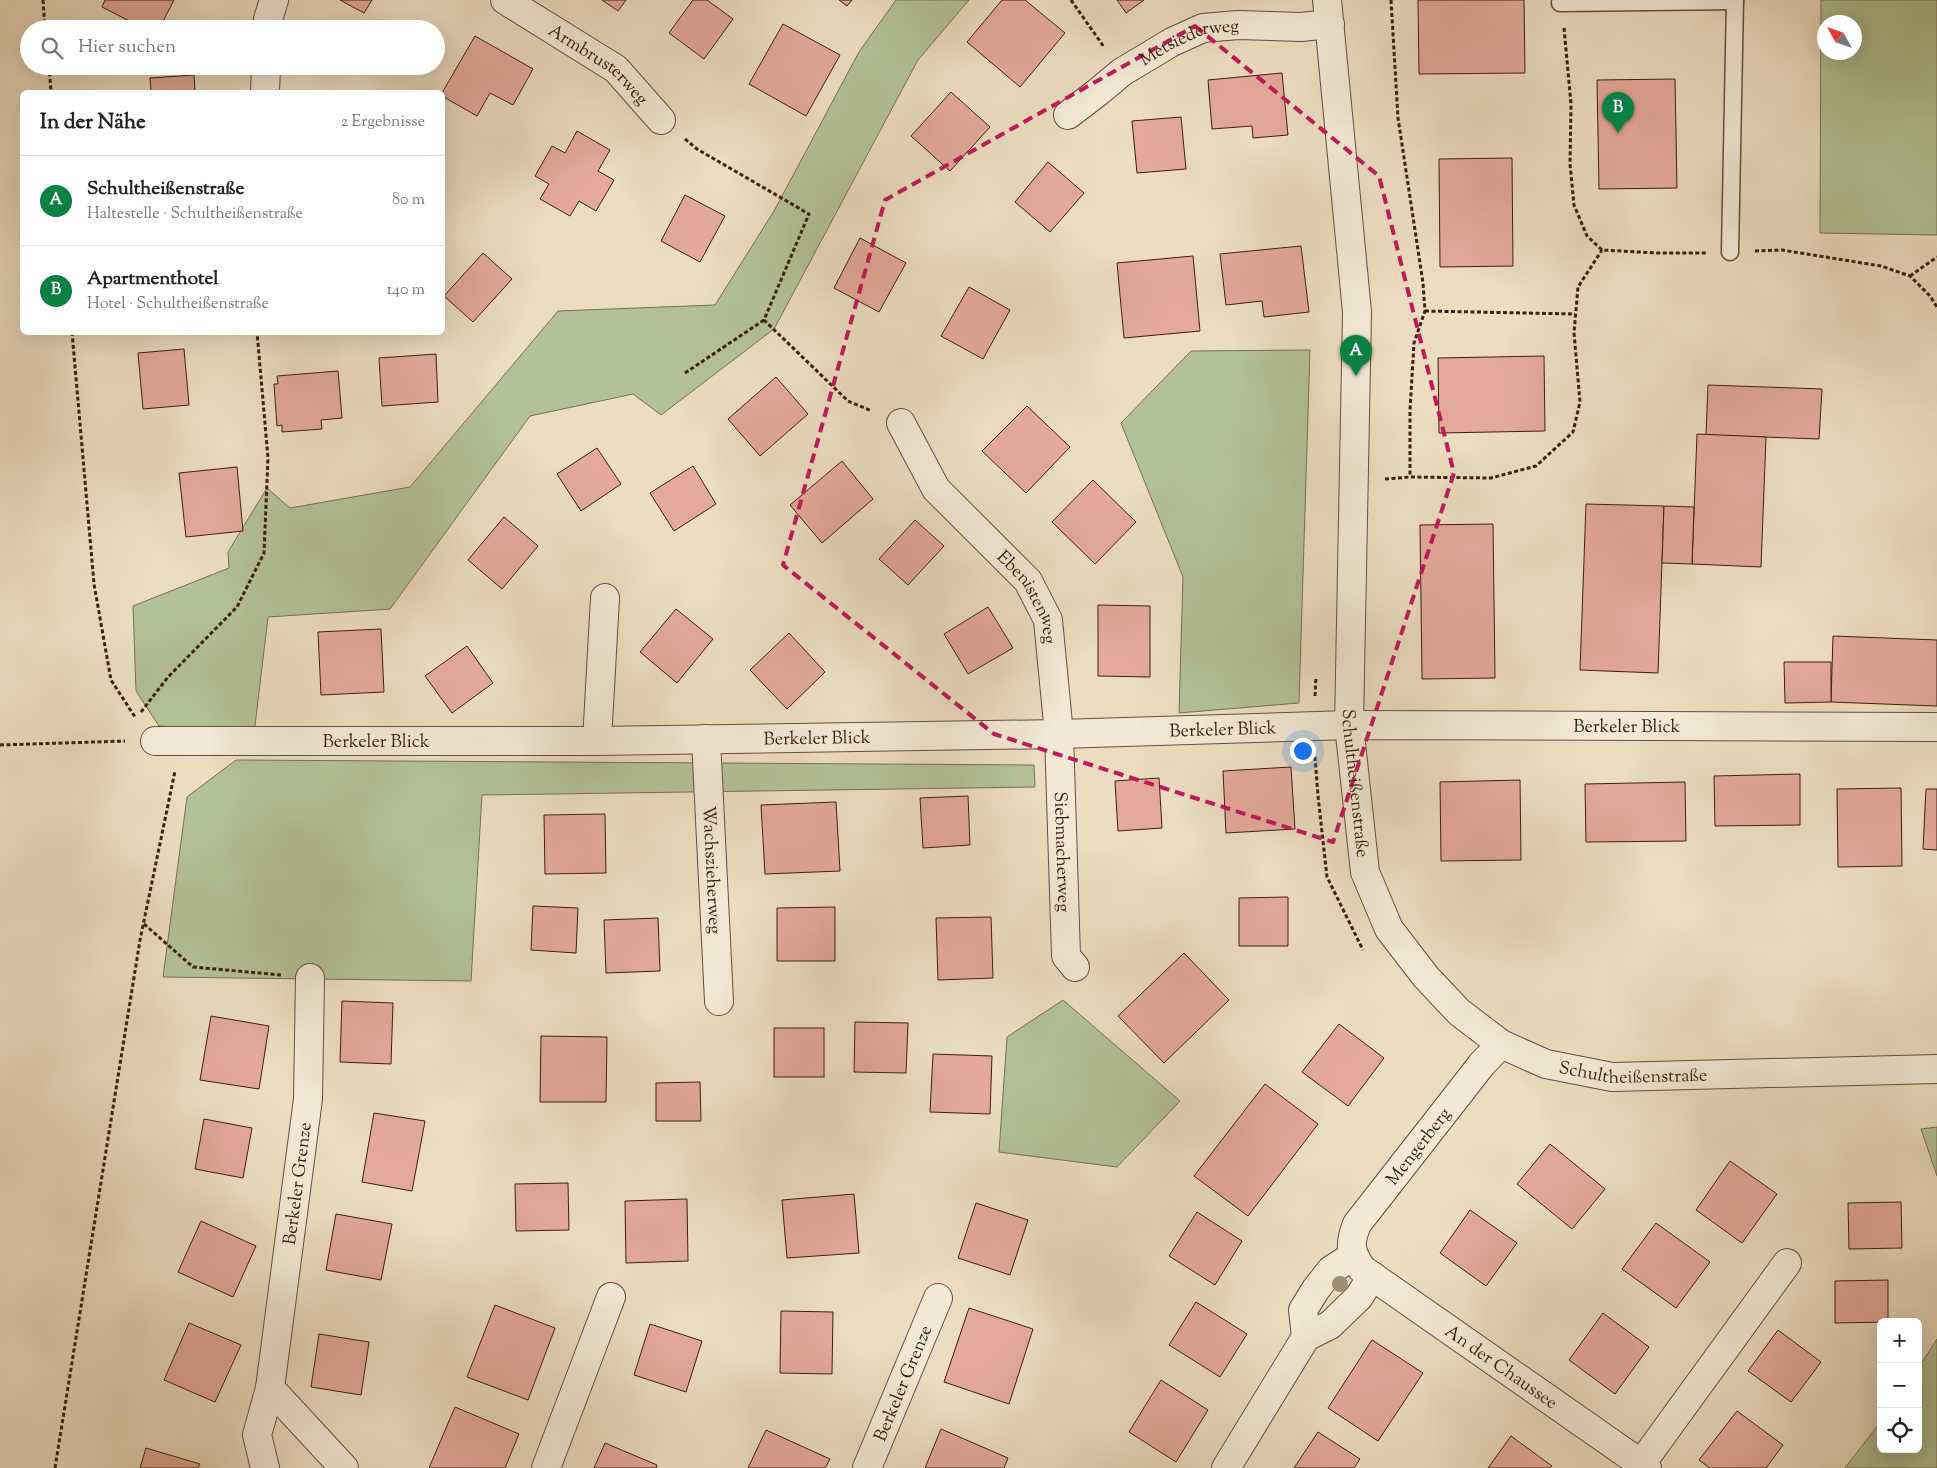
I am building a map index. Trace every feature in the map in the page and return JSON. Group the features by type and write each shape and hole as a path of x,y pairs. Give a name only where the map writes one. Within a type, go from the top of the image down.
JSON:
{"street":[{"path":"268,20 274,0"},
{"name":"Armbrusterweg","path":"505,0 616,70 661,120"},
{"name":"Metsiederweg","path":"1068,116 1122,72 1172,42 1203,28 1238,25 1301,27 1329,12"},
{"name":"Schultheißenstraße","path":"1329,12 1357,312 1349,725 1366,872 1389,929 1426,977 1459,1012 1501,1044 1546,1064 1612,1076 1937,1068"},
{"path":"265,90 266,75"},
{"name":"Ebenistenweg","path":"900,423 936,489 1028,581 1048,620 1059,734"},
{"path":"597,741 605,598"},
{"name":"Berkeler Blick","path":"169,741 597,741 1059,734 1349,725 1937,727"},
{"name":"Siebmacherweg","path":"1059,734 1066,956 1075,967"},
{"name":"Wachszieherweg","path":"706,738 719,1001"},
{"name":"Berkeler Grenze","path":"265,1468 257,1435 270,1388 308,1099 310,978"},
{"name":"Mengerberg","path":"1306,1337 1330,1325 1359,1297 1362,1267 1351,1246 1357,1224 1482,1064 1501,1044"},
{"name":"An der Chaussee","path":"1362,1267 1644,1466 1787,1262"},
{"path":"1226,1468 1306,1337 1304,1310 1316,1289 1331,1270 1362,1267"},
{"path":"546,1468 611,1297"},
{"name":"Berkeler Grenze","path":"867,1468 938,1298"},
{"path":"270,1388 344,1468"}],"lane":[{"path":"1560,3 1735,0 1730,252"}],"path":[{"path":"43,0 44,20"},
{"path":"1071,0 1122,72"},
{"path":"1391,0 1398,118 1423,283 1425,311 1414,342 1410,410 1410,477"},
{"path":"1560,3 1566,39 1570,95 1570,164 1574,205 1587,236 1602,250 1657,253 1782,250 1881,266 1910,276 1930,296 1937,307"},
{"path":"49,75 51,90"},
{"path":"661,120 696,149 810,214 764,320 685,373"},
{"path":"1354,482 1410,477 1491,478 1536,466 1573,432 1580,402 1574,333 1578,287 1602,250"},
{"path":"1910,276 1937,257"},
{"path":"1425,311 1576,314"},
{"path":"764,320 848,401 900,423"},
{"path":"72,335 94,584 111,680 136,718 168,677 237,607 264,553 268,458 257,335"},
{"path":"1314,726 1318,796 1327,877 1360,946 1366,954"},
{"path":"0,744 169,741 144,924 55,1468"},
{"path":"144,924 193,967 310,978"}],"highlighted area":[{"path":"1195,26 1379,176 1454,473 1333,842 994,734 783,565 885,200"}],"green space":[{"path":"896,0 969,0 918,60 774,329 661,415 633,394 530,416 390,609 268,617 254,734 159,726 136,691 133,606 229,568 228,552 267,488 290,508 410,487 558,311 715,305 774,211 859,52"},
{"path":"1821,0 1937,0 1937,235 1820,233 1821,60 1862,60 1862,15 1821,15"},
{"path":"1310,350 1299,703 1179,713 1183,577 1121,423 1191,351"},
{"path":"236,760 1034,765 1035,787 482,795 471,981 163,977 187,797"},
{"path":"1063,1000 1180,1101 1117,1167 999,1152 1007,1037"},
{"path":"1937,1127 1937,1176 1921,1129"},
{"path":"1937,1339 1937,1468 1845,1468 1877,1426 1877,1453 1922,1453 1922,1363"}],"building":[{"path":"105,0 174,0 164,20 127,20 102,7"},
{"path":"340,0 372,0 364,13"},
{"path":"602,0 626,0 618,11"},
{"path":"693,0 707,0 733,19 704,59 669,33"},
{"path":"839,0 852,0 847,6"},
{"path":"1002,0 1025,0 1065,33 1020,87 967,42"},
{"path":"1117,0 1144,0 1126,13"},
{"path":"1418,0 1524,0 1525,73 1419,74"},
{"path":"783,24 840,55 806,116 749,84"},
{"path":"475,36 533,69 513,105 490,93 477,116 445,98 444,90"},
{"path":"1282,73 1288,135 1253,138 1252,126 1212,129 1208,80"},
{"path":"194,75 195,90 151,90 150,78"},
{"path":"1675,79 1677,188 1599,189 1597,80"},
{"path":"951,92 990,127 950,171 911,136"},
{"path":"1181,117 1186,169 1137,173 1132,121"},
{"path":"577,131 610,150 598,171 614,180 596,211 579,201 570,216 540,199 549,184 535,176 552,146 565,153"},
{"path":"1512,158 1513,266 1440,267 1439,159"},
{"path":"1048,162 1084,193 1050,232 1015,202"},
{"path":"685,195 725,216 700,262 661,241"},
{"path":"860,238 906,263 879,312 834,288"},
{"path":"1301,246 1309,312 1264,317 1262,301 1226,305 1220,254"},
{"path":"483,253 512,279 473,322 445,295"},
{"path":"1193,256 1200,331 1124,338 1117,263"},
{"path":"969,287 1010,310 983,359 941,336"},
{"path":"184,349 189,405 143,409 138,353"},
{"path":"436,354 438,402 382,406 379,358"},
{"path":"1544,356 1545,431 1439,433 1438,358"},
{"path":"338,371 342,418 321,420 322,429 282,432 282,425 277,426 274,384 278,384 277,376"},
{"path":"776,377 808,414 760,456 728,419"},
{"path":"1708,385 1822,389 1819,439 1706,435"},
{"path":"1027,406 1070,447 1026,493 982,451"},
{"path":"1697,434 1766,437 1761,567 1692,564"},
{"path":"597,448 621,484 581,511 557,474"},
{"path":"842,461 873,499 822,543 790,505"},
{"path":"693,466 716,504 674,531 650,493"},
{"path":"237,467 243,531 186,537 179,473"},
{"path":"1093,480 1136,522 1095,564 1052,522"},
{"path":"1586,504 1664,506 1658,673 1580,670"},
{"path":"1664,506 1694,507 1692,564 1662,563"},
{"path":"504,517 538,546 502,589 468,560"},
{"path":"915,520 944,546 908,585 879,559"},
{"path":"1493,524 1495,678 1422,679 1420,525"},
{"path":"1098,605 1150,606 1150,677 1098,676"},
{"path":"988,607 1013,648 968,674 944,634"},
{"path":"676,609 713,639 677,683 640,652"},
{"path":"381,629 384,692 321,695 318,632"},
{"path":"789,633 825,672 787,709 750,670"},
{"path":"1833,636 1937,640 1937,706 1831,702"},
{"path":"467,646 493,683 452,713 425,676"},
{"path":"1784,662 1831,662 1831,702 1785,703"},
{"path":"1291,767 1295,829 1226,833 1223,771"},
{"path":"1800,774 1800,825 1715,826 1714,776"},
{"path":"1159,778 1162,828 1118,831 1115,781"},
{"path":"1520,780 1521,860 1441,861 1440,782"},
{"path":"1685,782 1686,841 1586,842 1585,784"},
{"path":"1901,788 1902,866 1838,867 1837,789"},
{"path":"1926,789 1937,789 1937,850 1923,849"},
{"path":"968,796 970,845 923,848 920,798"},
{"path":"836,802 840,871 765,874 761,805"},
{"path":"605,814 606,873 545,874 544,815"},
{"path":"1288,897 1288,946 1239,946 1239,898"},
{"path":"533,906 578,908 576,953 531,950"},
{"path":"835,907 835,961 777,961 777,908"},
{"path":"991,917 993,978 938,980 936,918"},
{"path":"658,918 660,971 606,973 604,920"},
{"path":"1184,953 1229,1000 1164,1063 1118,1016"},
{"path":"342,1001 393,1003 391,1064 340,1062"},
{"path":"211,1016 269,1026 259,1089 200,1080"},
{"path":"855,1022 908,1023 906,1073 854,1072"},
{"path":"1339,1024 1384,1058 1348,1106 1302,1072"},
{"path":"774,1028 824,1028 824,1077 774,1077"},
{"path":"541,1036 607,1037 606,1102 540,1102"},
{"path":"933,1054 992,1056 990,1114 930,1112"},
{"path":"700,1082 701,1121 656,1121 656,1083"},
{"path":"1265,1084 1318,1124 1248,1216 1194,1176"},
{"path":"374,1113 425,1121 412,1191 362,1182"},
{"path":"204,1119 252,1128 243,1178 195,1169"},
{"path":"1550,1144 1605,1189 1572,1229 1517,1184"},
{"path":"1730,1161 1777,1194 1742,1243 1696,1210"},
{"path":"568,1183 569,1230 516,1231 515,1184"},
{"path":"854,1194 859,1253 787,1258 782,1200"},
{"path":"687,1199 688,1261 626,1263 625,1201"},
{"path":"1901,1202 1902,1248 1849,1249 1848,1203"},
{"path":"976,1203 1028,1220 1010,1275 958,1258"},
{"path":"1470,1210 1517,1243 1486,1286 1440,1253"},
{"path":"1197,1212 1242,1241 1215,1285 1169,1256"},
{"path":"336,1214 392,1224 381,1280 326,1270"},
{"path":"201,1221 256,1246 233,1297 178,1272"},
{"path":"1656,1223 1710,1262 1676,1308 1622,1269"},
{"path":"1888,1280 1888,1318 1877,1318 1877,1322 1835,1323 1835,1281"},
{"path":"1196,1302 1247,1334 1220,1377 1169,1345"},
{"path":"495,1305 555,1328 528,1400 467,1377"},
{"path":"969,1308 1033,1329 1009,1404 944,1382"},
{"path":"781,1311 833,1312 832,1374 780,1373"},
{"path":"1603,1313 1649,1347 1615,1394 1569,1360"},
{"path":"189,1323 241,1345 215,1402 164,1380"},
{"path":"650,1324 702,1341 686,1392 634,1375"},
{"path":"1778,1330 1821,1362 1791,1402 1748,1371"},
{"path":"319,1334 369,1342 361,1395 311,1387"},
{"path":"1372,1340 1423,1373 1378,1441 1328,1408"},
{"path":"1161,1380 1208,1410 1176,1462 1129,1432"},
{"path":"455,1407 519,1434 505,1468 429,1468"},
{"path":"1737,1411 1783,1445 1766,1468 1710,1468 1699,1460"},
{"path":"941,1429 1008,1458 1004,1468 925,1468"},
{"path":"766,1430 830,1459 825,1468 748,1468"},
{"path":"1318,1432 1360,1459 1354,1468 1294,1468"},
{"path":"1511,1436 1552,1466 1550,1468 1488,1468"},
{"path":"605,1443 657,1465 656,1468 594,1468"},
{"path":"146,1448 200,1464 198,1468 140,1468"}],"place":[{"name":"Apartmenthotel","path":"1618,133"},
{"name":"Schultheißenstraße","path":"1356,376"}]}
